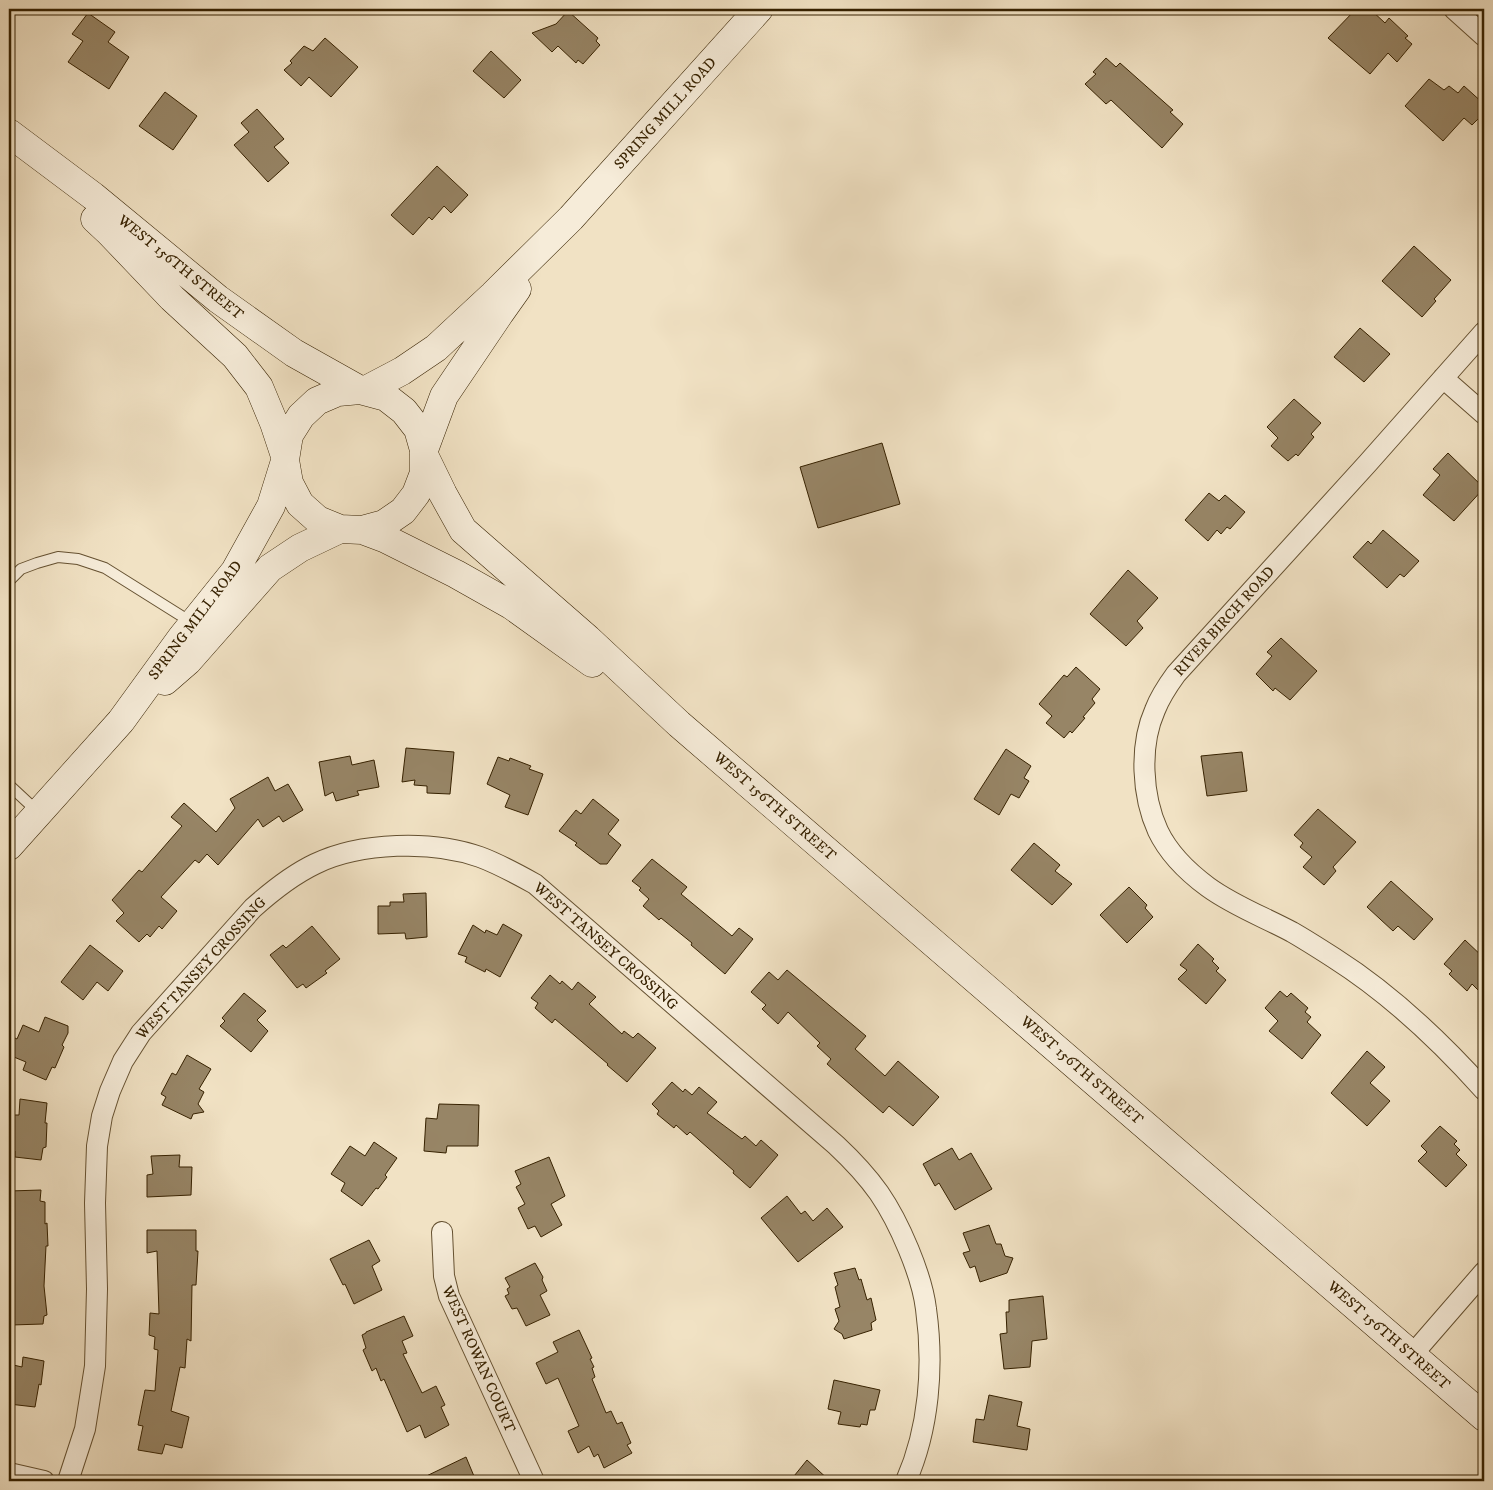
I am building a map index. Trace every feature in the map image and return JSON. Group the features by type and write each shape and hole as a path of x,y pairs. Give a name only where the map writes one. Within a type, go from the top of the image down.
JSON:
{"street":[{"name":"SPRING MILL ROAD","path":"362,390 402,371 436,348 493,295 571,218 759,9"},
{"path":"1454,9 1484,36"},
{"name":"WEST 156TH STREET","path":"9,133 93,196 218,299 294,353 362,390"},
{"name":"WEST 156TH STREET","path":"9,141 110,233 172,298 235,356 259,387 274,423 285,458"},
{"name":"SPRING MILL ROAD","path":"424,452 444,396 500,313 571,218"},
{"name":"RIVER BIRCH ROAD","path":"1484,332 1176,674 1154,711 1144,755 1144,780 1149,806 1158,832 1173,855 1189,872 1209,888 1233,903 1292,932 1335,958 1388,997 1436,1041 1484,1090"},
{"path":"1443,378 1484,414"},
{"path":"362,390 386,397 404,410 418,429 424,452 424,473 416,494 403,511 384,524 351,529 318,520 300,504 288,483 285,458 293,428 300,416 317,401 338,392 362,390"},
{"name":"WEST 156TH STREET","path":"424,452 443,494 463,530 588,639 679,724 1484,1417"},
{"name":"SPRING MILL ROAD","path":"9,846 121,721 193,623 235,571 271,506 285,458"},
{"name":"SPRING MILL ROAD","path":"121,721 188,661 270,568 300,548 351,529"},
{"name":"WEST 156TH STREET","path":"351,529 386,539 456,574 511,605 679,724"},
{"name":"WEST TANSEY CROSSING","path":"68,1481 85,1429 95,1366 97,1146 104,1108 123,1061 141,1033 253,908 268,894 290,878 324,861 347,853 408,845 443,848 479,856 534,884 836,1145 857,1165 880,1194 900,1230 916,1270 926,1308 930,1352 929,1389 923,1426 913,1465 906,1481"},
{"name":"WEST ROWAN COURT","path":"442,1232 444,1276 448,1296 534,1481"},
{"path":"1412,1355 1484,1272"},
{"path":"9,1473 44,1481"}],"lane":[{"path":"9,581 21,569 38,563 58,557 78,559 105,568 193,623"},
{"path":"9,785 39,813"}],"building":[{"path":"1356,9 1370,9 1385,23 1389,18 1408,36 1405,38 1412,44 1397,62 1388,53 1370,74 1328,38"},
{"path":"568,11 598,38 596,41 600,45 583,64 578,60 576,63 558,46 552,52 532,33 556,24"},
{"path":"88,13 115,32 108,42 129,57 109,89 68,62 83,41 72,34"},
{"path":"325,38 358,67 331,97 309,77 301,86 284,70 292,63 290,61 304,46 313,51"},
{"path":"491,51 521,80 504,98 473,71"},
{"path":"1106,58 1116,67 1120,63 1173,110 1170,112 1183,124 1162,148 1111,100 1106,104 1085,84 1096,74 1093,72"},
{"path":"1429,79 1444,90 1449,86 1458,93 1464,86 1484,104 1484,113 1472,125 1464,118 1443,141 1405,106"},
{"path":"165,92 197,116 173,150 139,126"},
{"path":"257,109 284,139 274,147 289,163 268,182 234,145 249,132 241,123"},
{"path":"437,166 468,195 451,213 444,206 432,220 429,217 413,235 391,215"},
{"path":"1414,246 1451,280 1434,299 1436,301 1422,317 1382,281"},
{"path":"1360,328 1390,354 1364,382 1334,357"},
{"path":"1294,399 1321,423 1311,434 1314,437 1298,456 1296,454 1288,461 1271,446 1278,438 1267,427"},
{"path":"882,443 900,504 818,528 800,467"},
{"path":"1448,453 1484,488 1454,521 1423,495 1440,475 1433,469"},
{"path":"1209,493 1219,501 1225,495 1245,512 1230,529 1227,527 1221,534 1217,530 1208,541 1185,520"},
{"path":"1383,530 1419,561 1404,577 1400,574 1387,588 1353,557 1368,541 1371,544"},
{"path":"1128,570 1158,598 1137,621 1143,628 1126,646 1090,614"},
{"path":"1281,638 1317,671 1290,700 1275,688 1273,691 1256,674 1272,656 1267,652"},
{"path":"1076,667 1100,689 1092,699 1095,703 1083,717 1085,718 1072,733 1070,731 1064,738 1046,723 1052,716 1039,704 1064,675 1067,677"},
{"path":"406,748 454,752 450,794 427,793 427,786 414,785 415,780 402,782"},
{"path":"1006,749 1031,766 1024,778 1029,781 1019,798 1011,794 999,815 974,799"},
{"path":"1242,752 1247,791 1207,796 1201,756"},
{"path":"350,756 352,765 374,760 379,787 357,791 359,795 336,801 333,792 325,796 319,762"},
{"path":"498,757 509,761 510,758 531,766 529,769 543,774 528,815 505,807 510,795 487,784"},
{"path":"268,777 275,791 288,784 303,810 283,822 279,816 263,827 258,819 218,865 207,854 199,863 195,860 161,897 177,911 162,929 159,926 150,937 147,934 139,942 116,921 124,913 112,900 139,870 142,872 182,826 171,817 184,803 216,832 235,808 230,799"},
{"path":"593,799 619,820 608,834 621,845 607,864 600,864 575,845 577,843 559,831 576,810 581,814"},
{"path":"1318,809 1356,842 1333,867 1336,871 1324,885 1303,867 1312,857 1300,847 1303,843 1294,835"},
{"path":"1034,843 1060,865 1055,871 1072,884 1052,905 1011,870"},
{"path":"652,859 687,887 681,894 732,936 739,928 753,939 725,974 691,945 692,943 661,918 659,920 643,906 649,899 639,890 641,888 632,881"},
{"path":"1391,881 1433,919 1414,940 1398,926 1393,931 1367,907"},
{"path":"1129,887 1147,905 1145,908 1153,917 1127,943 1100,915"},
{"path":"426,893 427,937 406,939 405,933 378,934 378,906 390,906 390,902 404,902 403,894"},
{"path":"503,924 522,935 500,977 486,969 485,972 465,962 467,957 458,954 473,925 485,933 486,930 497,935"},
{"path":"312,926 340,959 325,971 327,973 306,988 303,984 297,988 270,955 283,945 286,948"},
{"path":"1465,940 1484,958 1484,996 1472,984 1467,991 1449,974 1452,971 1444,964"},
{"path":"1198,944 1214,959 1212,961 1219,968 1216,971 1226,980 1206,1004 1178,979 1187,970 1180,965"},
{"path":"90,945 123,971 108,991 97,982 83,1000 61,982"},
{"path":"787,970 866,1036 855,1049 885,1076 898,1061 939,1097 913,1126 889,1106 883,1113 827,1064 831,1059 817,1046 820,1043 788,1012 778,1024 762,1009 766,1005 751,992 769,972 778,980"},
{"path":"550,975 560,984 562,981 572,990 578,982 596,997 589,1004 622,1034 624,1031 633,1038 638,1033 656,1048 627,1082 555,1019 552,1023 535,1008 538,1003 531,998"},
{"path":"1280,991 1287,997 1291,993 1308,1008 1305,1012 1311,1017 1307,1022 1321,1035 1302,1059 1269,1031 1278,1021 1265,1008"},
{"path":"244,993 266,1011 257,1020 268,1031 251,1052 220,1026 225,1021 222,1018"},
{"path":"45,1017 68,1026 68,1033 62,1045 64,1047 55,1068 52,1067 46,1080 23,1070 26,1062 9,1055 9,1035 17,1039 23,1025 39,1032"},
{"path":"1367,1051 1385,1067 1370,1083 1390,1101 1367,1126 1331,1093"},
{"path":"187,1055 211,1069 199,1089 204,1092 198,1104 204,1112 193,1114 191,1119 162,1105 166,1097 161,1094 172,1073 176,1075"},
{"path":"672,1082 683,1092 685,1089 692,1095 699,1087 717,1102 707,1113 742,1139 745,1136 756,1146 761,1140 778,1155 750,1188 733,1173 734,1171 690,1132 687,1135 676,1125 674,1128 657,1114 659,1111 652,1104"},
{"path":"20,1099 47,1103 45,1123 47,1123 46,1147 43,1148 41,1160 15,1157 15,1151 9,1150 9,1115 19,1115"},
{"path":"439,1104 479,1105 478,1146 447,1146 446,1153 424,1151 426,1118 437,1119"},
{"path":"1440,1126 1457,1141 1454,1144 1460,1150 1456,1154 1467,1165 1446,1187 1418,1161 1427,1152 1421,1146"},
{"path":"374,1142 397,1158 385,1175 387,1177 362,1206 341,1191 345,1183 331,1174 350,1146 365,1156"},
{"path":"952,1148 959,1160 971,1153 992,1189 955,1210 939,1183 935,1186 923,1164"},
{"path":"180,1155 179,1167 192,1167 191,1195 147,1197 147,1175 153,1174 151,1156"},
{"path":"549,1157 565,1196 551,1204 562,1225 541,1237 535,1226 528,1229 518,1208 525,1204 516,1187 521,1184 515,1171"},
{"path":"41,1190 40,1201 45,1202 45,1224 47,1223 48,1246 46,1246 44,1286 47,1315 44,1316 43,1324 11,1325 9,1293 13,1246 9,1246 9,1191"},
{"path":"787,1196 801,1214 805,1211 813,1221 827,1208 843,1227 798,1262 761,1218"},
{"path":"989,1225 996,1244 1001,1244 1005,1256 1013,1258 1007,1273 980,1282 975,1266 970,1268 963,1253 970,1251 963,1233"},
{"path":"147,1230 196,1230 196,1251 198,1251 196,1285 192,1285 191,1341 187,1339 185,1368 180,1367 171,1411 189,1417 182,1448 165,1444 162,1454 138,1450 143,1426 138,1425 145,1390 155,1391 158,1350 154,1349 155,1337 149,1335 150,1313 159,1314 157,1251 147,1253"},
{"path":"369,1240 380,1261 372,1266 382,1290 354,1304 330,1259"},
{"path":"535,1263 543,1277 542,1280 547,1291 540,1295 550,1315 526,1326 517,1308 512,1309 505,1296 509,1294 507,1289 510,1287 505,1278"},
{"path":"855,1268 859,1280 861,1279 867,1300 871,1298 876,1320 871,1323 872,1330 844,1339 842,1334 834,1329 839,1321 835,1309 840,1307 835,1287 838,1285 834,1273"},
{"path":"1043,1296 1047,1339 1032,1341 1030,1367 1004,1369 1000,1334 1007,1333 1006,1312 1009,1312 1009,1300"},
{"path":"404,1316 413,1336 402,1341 407,1353 403,1354 422,1393 436,1386 445,1405 441,1407 449,1425 425,1438 420,1425 407,1432 384,1379 381,1381 376,1368 372,1371 363,1350 366,1348 362,1335"},
{"path":"579,1330 592,1358 590,1359 594,1367 592,1368 595,1377 592,1379 606,1413 611,1411 617,1424 622,1422 631,1443 627,1445 632,1453 604,1468 598,1454 594,1457 589,1446 578,1453 568,1431 579,1426 558,1378 546,1384 536,1363 558,1352 553,1342"},
{"path":"23,1357 44,1361 41,1385 39,1384 35,1407 9,1404 9,1364 22,1367"},
{"path":"834,1380 880,1390 875,1410 870,1410 867,1425 861,1424 860,1427 838,1424 841,1412 828,1409"},
{"path":"989,1395 1022,1402 1017,1426 1030,1429 1027,1450 973,1442 976,1419 984,1420"},
{"path":"466,1457 476,1481 416,1481"},
{"path":"807,1460 830,1481 790,1481"}]}
